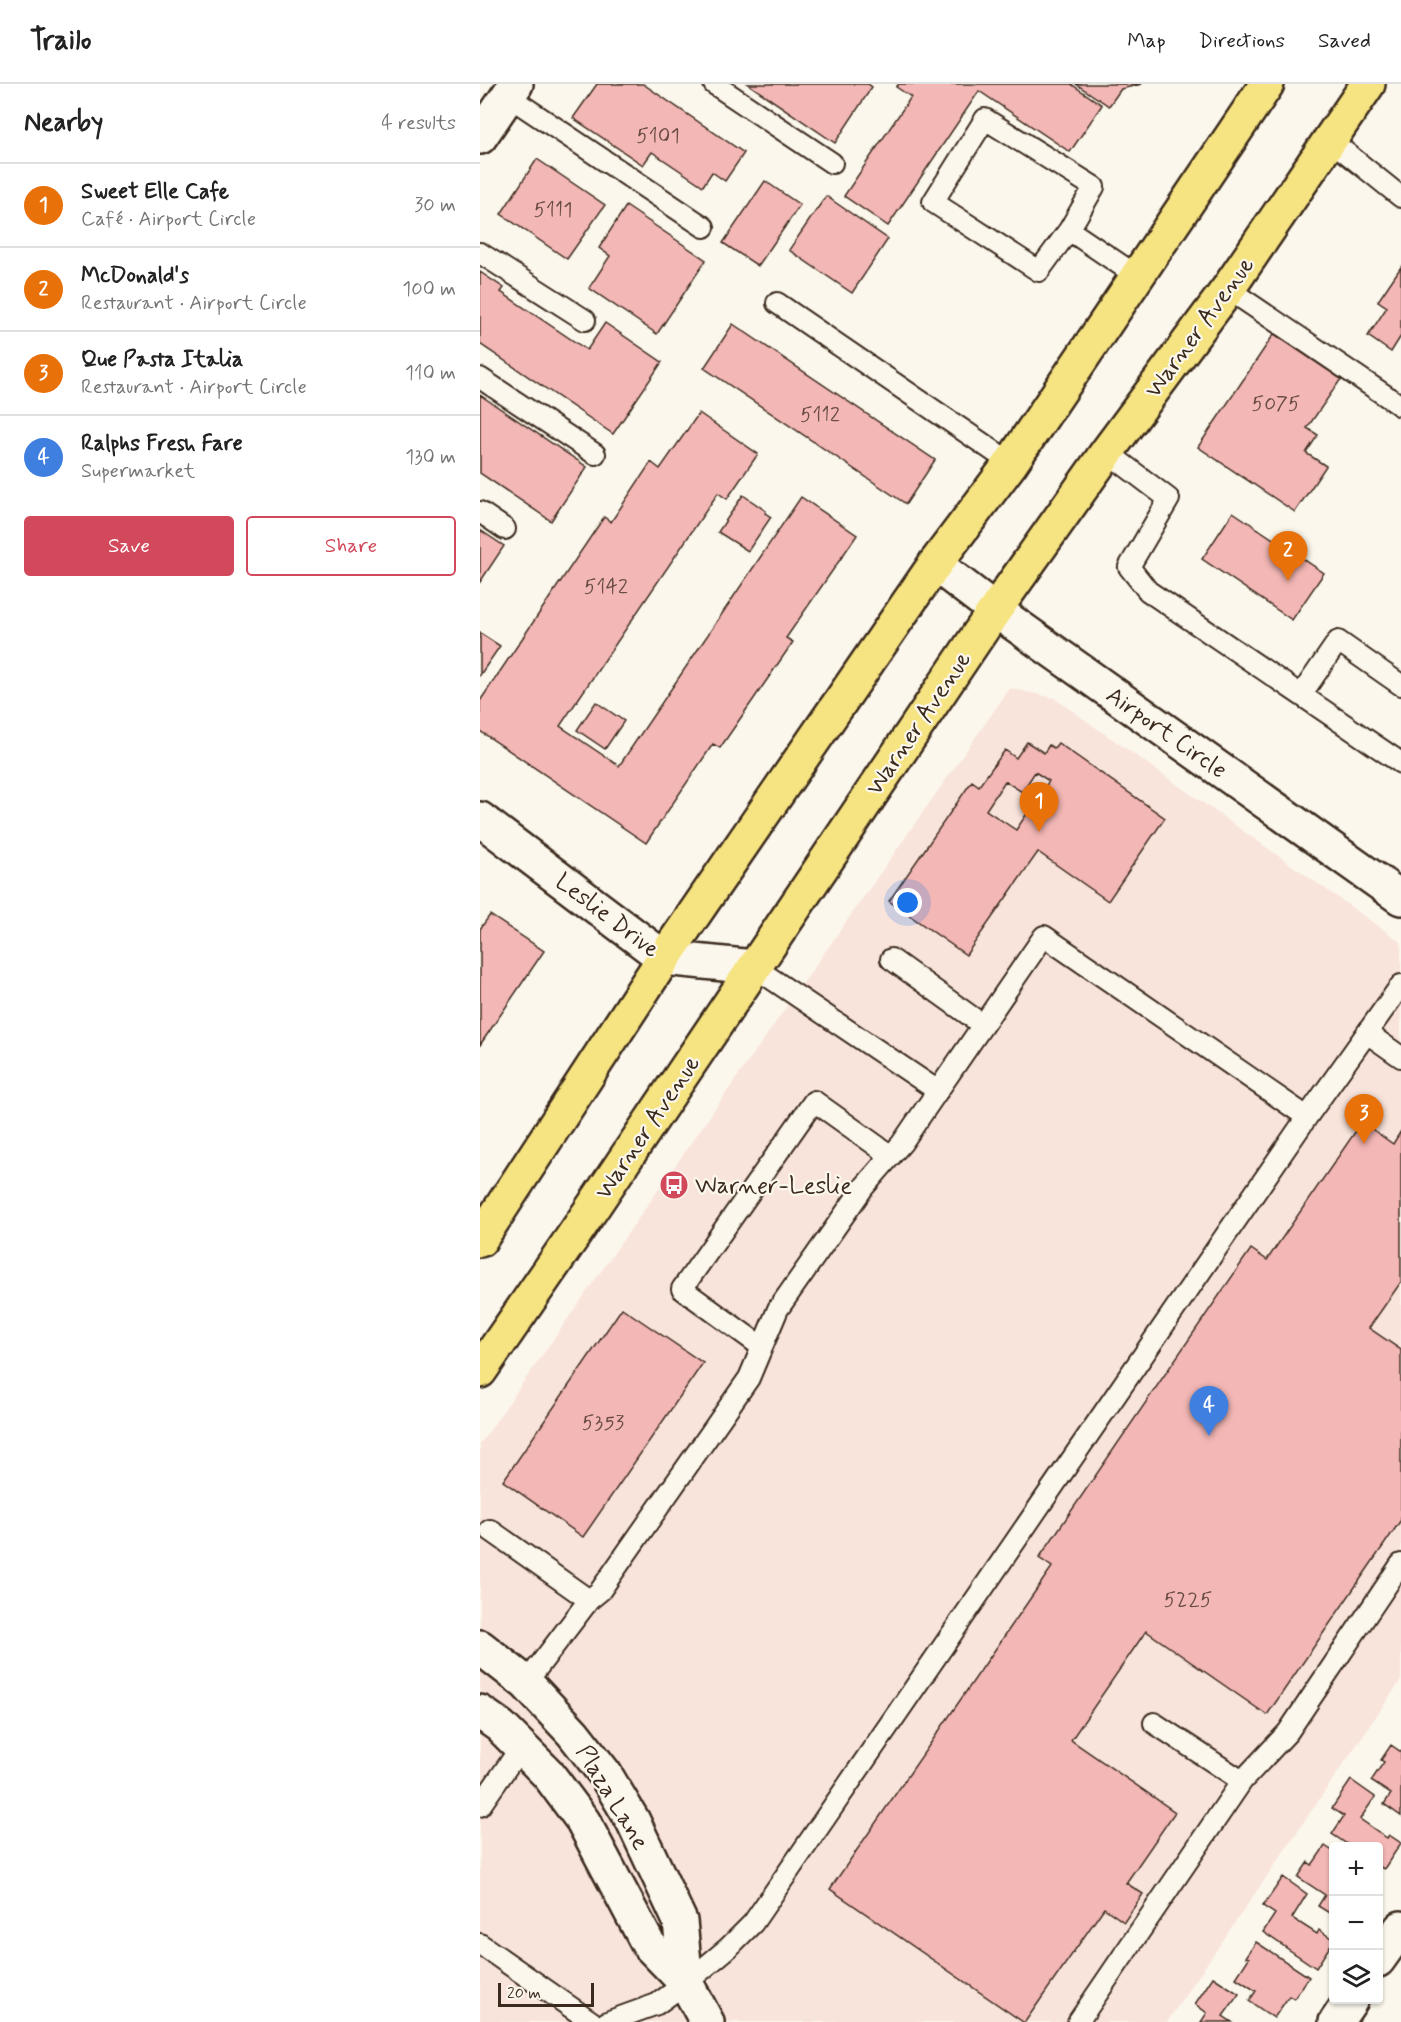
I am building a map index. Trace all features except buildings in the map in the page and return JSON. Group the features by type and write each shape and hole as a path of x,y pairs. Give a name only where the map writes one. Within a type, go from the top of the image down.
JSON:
{"main road":[{"path":"480,1240 664,958 935,564 1011,463 1267,84"},
{"name":"Warner Avenue","path":"480,1371 995,610 1107,452 1228,289 1368,84"}],"street":[{"path":"480,136 512,90"},
{"name":"Airport Circle","path":"935,564 995,610 1401,898"},
{"name":"Leslie Drive","path":"480,819 664,958 754,967"},
{"name":"Plaza Lane","path":"480,1647 526,1683 573,1733 605,1774 633,1821 680,1921 686,1983"},
{"name":"Plaza Lane","path":"480,1712 500,1726 548,1774 583,1821 648,1944 686,1983 706,2022"},
{"path":"1383,1953 1401,1928"}],"lane":[{"path":"714,84 832,163"},
{"path":"512,90 704,227"},
{"path":"986,119 1094,187 1069,230 1039,271 933,202 986,119"},
{"path":"1329,139 1401,197"},
{"path":"1069,230 1137,276"},
{"path":"480,253 585,320"},
{"path":"1228,289 1401,406"},
{"path":"777,303 1011,463"},
{"path":"480,378 595,454"},
{"path":"1107,452 1169,499 1129,567 1148,591 1401,763"},
{"path":"480,512 505,529"},
{"path":"1301,695 1338,641 1401,685"},
{"path":"526,1683 589,1600 600,1591 749,1378 778,1309 863,1188 902,1143 1044,936 1307,1117"},
{"path":"891,959 983,1025"},
{"path":"754,967 938,1091"},
{"path":"607,2022 657,2004 728,1948 753,1923 1307,1117 1401,985"},
{"path":"1367,1033 1401,1057"},
{"path":"762,1347 682,1289 814,1101 891,1156"},
{"path":"489,1530 589,1600"},
{"path":"1078,2022 1242,1781 1288,1732 1401,1564"},
{"path":"1154,1723 1242,1781"},
{"path":"480,1806 521,1747"},
{"path":"480,1944 592,2022"}],"shaded area":[{"path":"1010,688 1054,698 1401,942 1401,1680 1167,2022 480,2022 480,1444"}],"place":[{"name":"McDonald's","path":"1288,581"},
{"name":"Sweet Elle Cafe","path":"1039,832"},
{"name":"Que Pasta Italia","path":"1364,1144"},
{"name":"Warner-Leslie","path":"674,1185"},
{"name":"Ralphs Fresh Fare","path":"1209,1436"}]}
